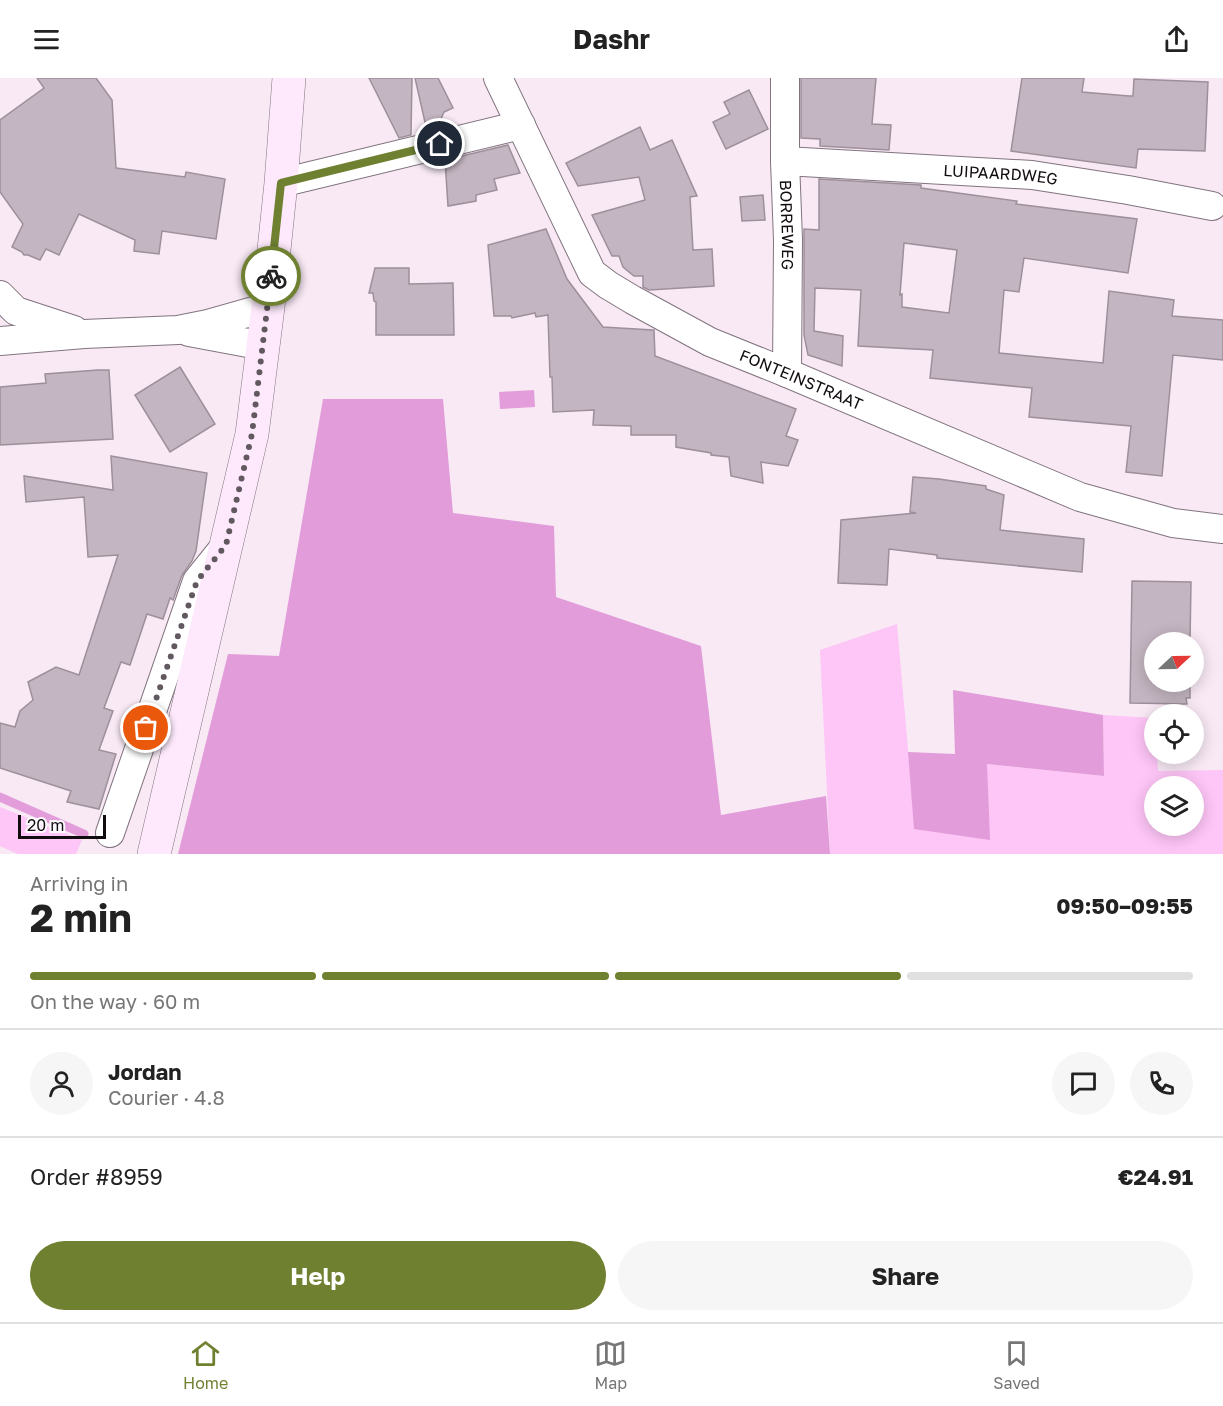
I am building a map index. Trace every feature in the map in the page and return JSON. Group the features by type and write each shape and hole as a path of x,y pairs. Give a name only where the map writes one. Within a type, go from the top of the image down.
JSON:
{"main road":[{"path":"154,854 252,434 264,346 281,183 289,78"}],"street":[{"name":"FONTEINSTRAAT","path":"498,78 592,273 608,285 710,342 1080,497 1173,523 1223,529"},
{"name":"BORREWEG","path":"785,78 788,240 787,373"},
{"path":"281,183 521,124"},
{"name":"LUIPAARDWEG","path":"785,161 1032,175 1212,206"},
{"path":"0,295 16,311 84,334"},
{"path":"0,341 84,334 178,330 268,307"},
{"path":"178,330 264,346"},
{"path":"110,833 197,581 226,545"}],"shaded area":[{"path":"534,390 535,407 500,409 499,392"},
{"path":"323,399 443,399 453,513 554,526 556,597 701,646 721,815 826,796 830,854 178,854 228,654 279,656"},
{"path":"897,624 915,829 986,764 1104,776 1103,715 1144,717 1144,764 1158,764 1158,771 1223,770 1223,854 830,854 820,650"},
{"path":"953,690 1103,715 1104,776 987,764 990,840 914,829 908,752 955,754"},
{"path":"0,807 82,840 76,854 18,854 0,846"}],"building":[{"path":"37,78 96,78 112,100 116,168 185,177 186,172 225,179 216,239 162,231 159,254 134,251 135,240 79,214 59,255 46,249 40,260 24,255 12,247 23,224 0,192 0,120 44,88"},
{"path":"369,78 412,78 411,135 399,138"},
{"path":"415,78 438,78 453,108 444,112 437,128 427,131"},
{"path":"801,78 876,78 872,124 891,125 889,150 820,146 820,139 801,138"},
{"path":"1022,78 1084,78 1082,92 1129,96 1133,96 1134,79 1208,82 1205,151 1138,149 1136,168 1011,151"},
{"path":"749,90 768,129 726,149 713,122 730,114 724,102"},
{"path":"640,127 650,150 672,140 697,196 690,197 693,250 712,249 714,286 649,290 643,287 643,276 634,276 623,267 619,256 612,256 592,215 645,200 639,177 578,186 566,163"},
{"path":"508,145 520,173 494,179 497,190 476,195 476,201 448,206 445,160"},
{"path":"819,179 921,185 921,188 1017,201 1016,204 1137,219 1128,273 1024,258 1019,292 1004,290 999,353 1103,363 1109,291 1174,300 1172,316 1223,320 1223,360 1173,355 1162,476 1126,472 1131,426 1029,417 1032,388 930,378 933,350 858,346 861,290 815,288 814,331 843,336 842,366 808,355 804,335 804,229 819,230","holes":["904,243 957,250 949,313 902,307 902,294 900,295"]},
{"path":"763,195 765,220 742,221 740,197"},
{"path":"546,229 567,279 603,327 654,330 655,356 796,409 786,436 798,440 788,466 761,462 763,483 731,476 729,457 676,447 676,435 631,435 631,426 593,425 594,410 553,412 548,315 536,317 535,313 512,318 511,316 494,316 488,245"},
{"path":"375,268 409,268 409,284 453,283 454,335 376,335 376,302 373,293 369,293"},
{"path":"180,367 215,424 170,452 135,395"},
{"path":"109,370 113,439 0,445 0,387 46,383 45,374"},
{"path":"111,456 207,473 196,551 192,561 182,575 173,600 170,598 163,619 147,614 130,665 121,662 104,708 113,711 99,750 116,754 99,809 67,802 71,791 0,768 0,723 15,727 20,711 33,700 28,682 56,667 79,675 118,555 88,557 84,497 26,502 24,476 113,490"},
{"path":"913,477 986,486 986,489 1004,495 1000,530 1084,539 1082,572 937,558 937,555 889,549 887,585 838,583 841,520 916,513 910,512"},
{"path":"1132,581 1191,582 1190,632 1144,632 1144,692 1190,692 1190,698 1186,698 1187,704 1130,703"}],"waterway":[{"path":"0,797 84,834"}],"way so far":[{"path":"146,728 197,581 226,545 252,434 271,276"}],"route":[{"path":"271,276 281,183 440,144"}]}
